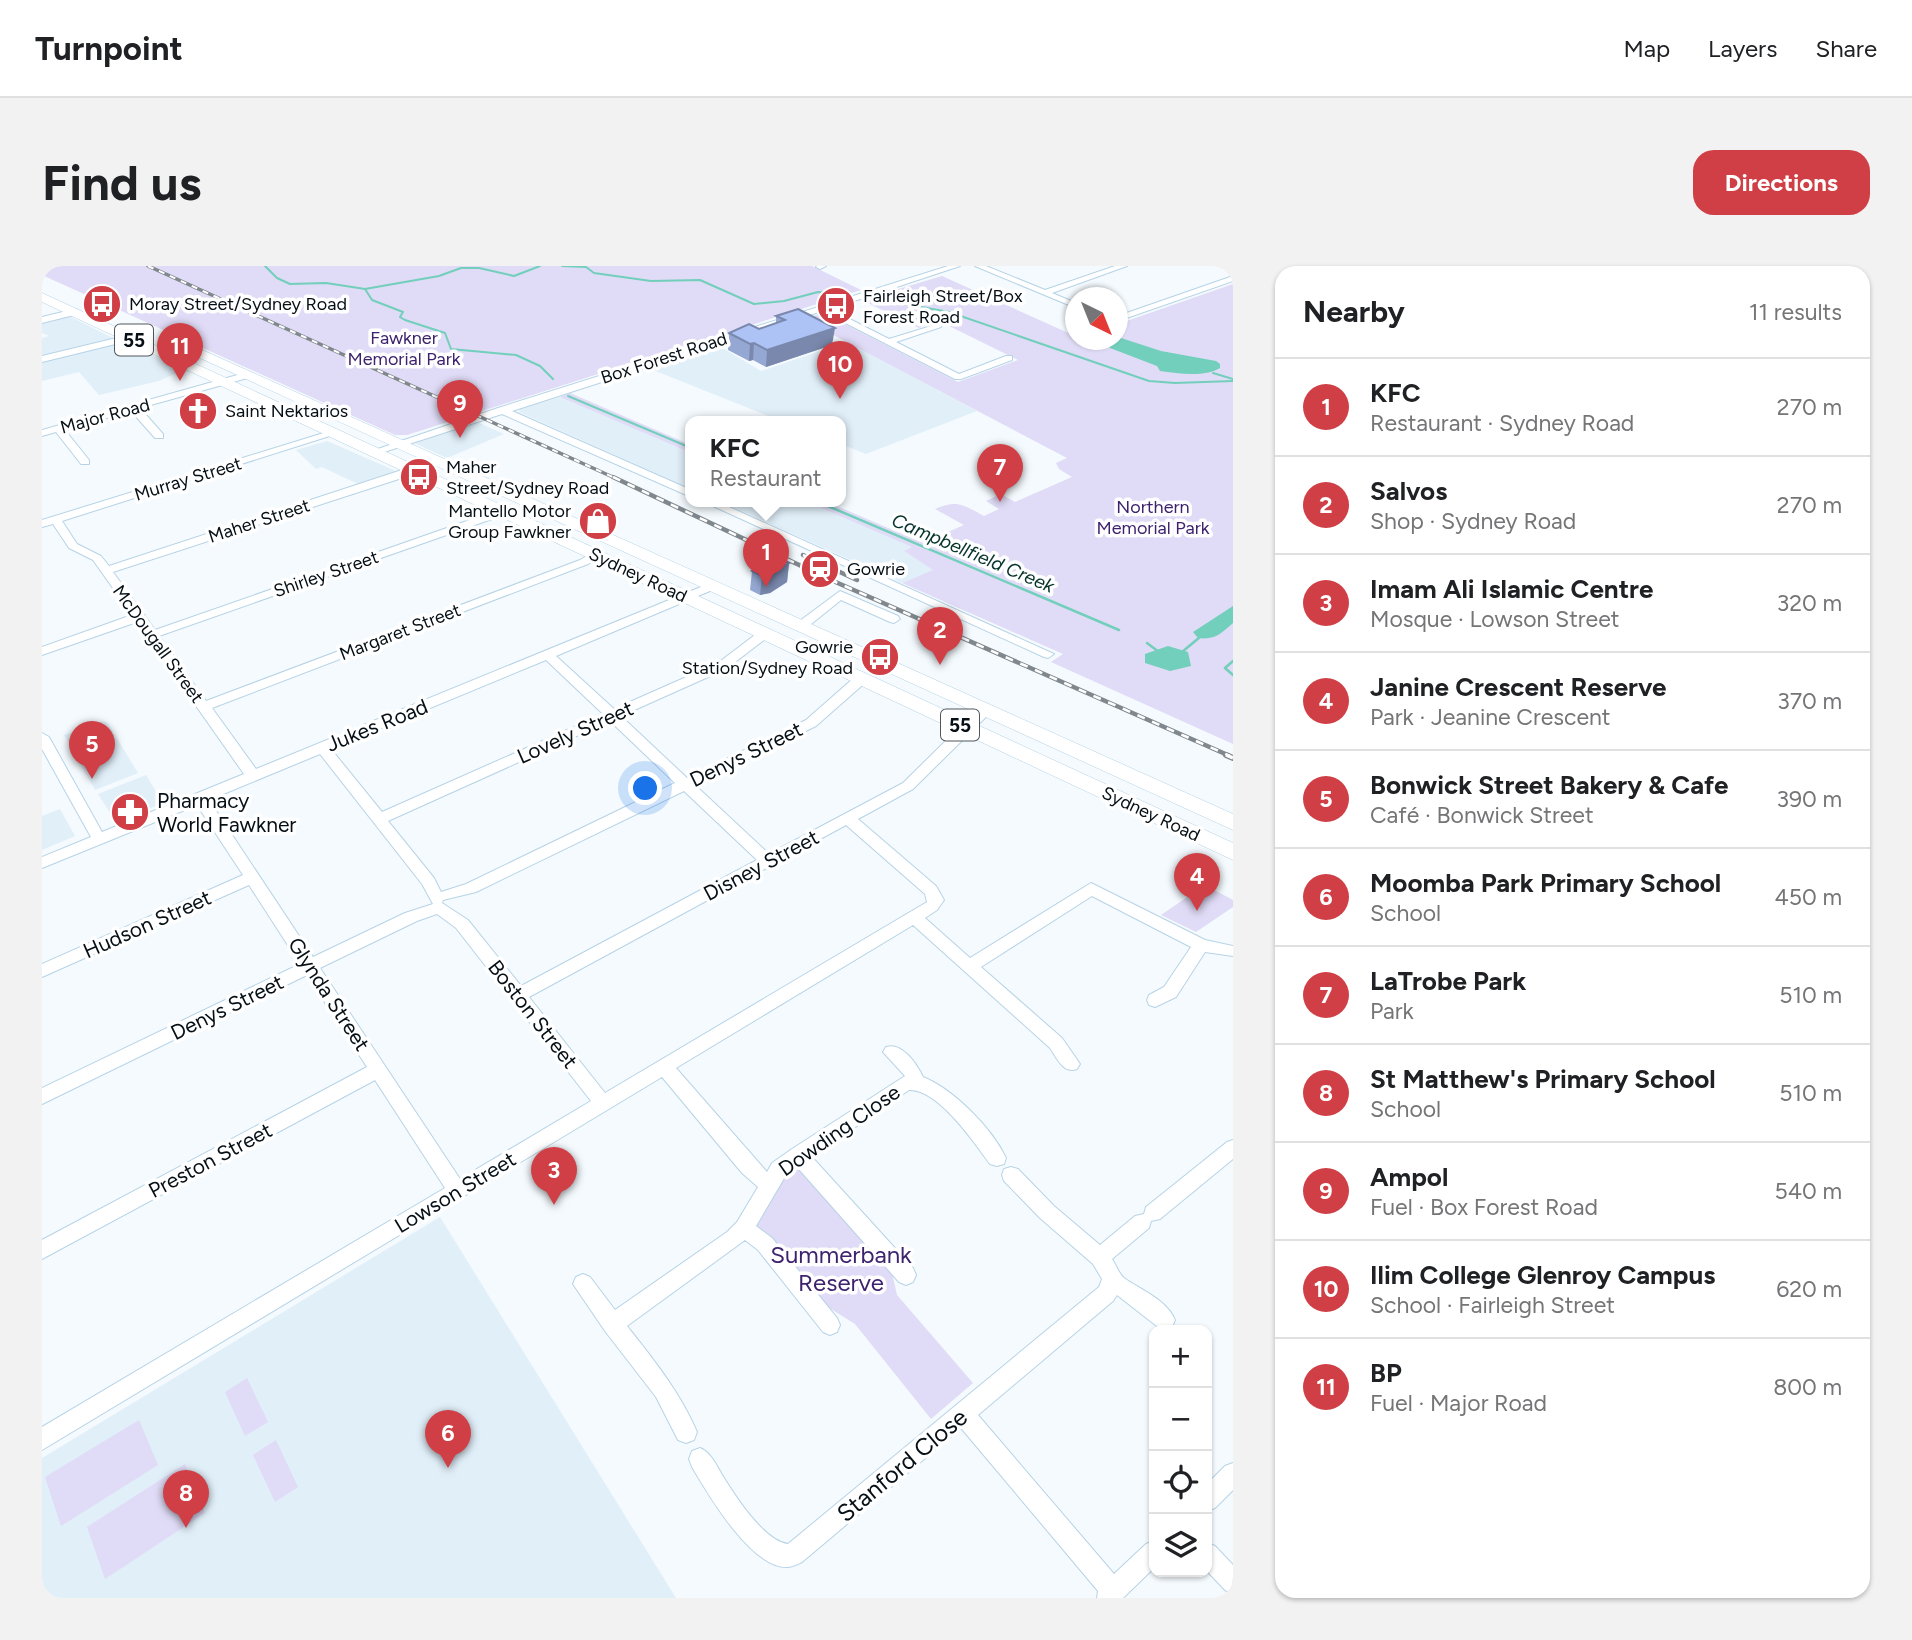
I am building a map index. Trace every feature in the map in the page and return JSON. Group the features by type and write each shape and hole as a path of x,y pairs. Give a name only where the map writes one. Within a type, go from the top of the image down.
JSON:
{"highway":[{"name":"Sydney Road","path":"42,297 1233,852"},
{"name":"Sydney Road","path":"152,331 1233,823"}],"street":[{"name":"Box Forest Road","path":"373,452 397,442 957,266"},
{"path":"1044,293 1124,266"},
{"path":"984,267 1065,302"},
{"path":"1128,315 1233,278"},
{"path":"821,308 958,377 1009,358"},
{"path":"42,320 75,312"},
{"path":"888,342 938,325"},
{"path":"42,359 129,338"},
{"name":"Major Road","path":"42,433 248,375"},
{"path":"134,408 159,436"},
{"path":"501,410 685,491"},
{"path":"59,429 85,462"},
{"name":"Murray Street","path":"42,524 334,433"},
{"name":"Maher Street","path":"106,571 412,470"},
{"path":"720,507 1048,654"},
{"name":"Shirley Street","path":"151,635 488,517 500,510"},
{"name":"McDougall Street","path":"56,520 73,545 97,558 253,776"},
{"name":"Margaret Street","path":"203,707 584,562 596,555"},
{"name":"Jukes Road","path":"42,863 713,586"},
{"path":"801,626 840,595 894,619"},
{"path":"42,651 139,617"},
{"name":"Lovely Street","path":"379,819 722,666 764,634"},
{"path":"548,654 767,862"},
{"name":"Denys Street","path":"42,1096 814,720 861,679"},
{"name":"Disney Street","path":"519,995 913,782 985,710"},
{"path":"42,737 99,839"},
{"path":"323,748 443,901"},
{"name":"Glynda Street","path":"200,798 457,1190"},
{"name":"Lowson Street","path":"42,1439 932,906 936,900 931,890 847,818"},
{"name":"Hudson Street","path":"42,971 252,877"},
{"path":"970,966 1091,889 1202,945 1229,951"},
{"name":"Boston Street","path":"443,901 603,1103"},
{"path":"915,918 1056,1043 1071,1064"},
{"path":"1155,1000 1170,992 1202,945"},
{"name":"Dowding Close","path":"892,1052 911,1070 916,1081"},
{"path":"664,1067 749,1167 768,1184"},
{"name":"Preston Street","path":"42,1250 378,1070"},
{"name":"Dowding Close","path":"612,1324 744,1228 779,1169 906,1083 916,1081 927,1084 954,1108 997,1158"},
{"path":"1100,1258 1233,1148"},
{"path":"798,1155 906,1275"},
{"path":"1011,1175 1047,1212 1100,1258 1109,1269 1113,1282 1133,1293 1164,1320"},
{"path":"744,1228 765,1244 830,1325"},
{"name":"Stanford Close","path":"701,1459 741,1520 765,1546 785,1556 803,1548 1106,1294 1113,1282"},
{"path":"583,1284 663,1390 686,1432"},
{"path":"963,1414 1110,1594 1149,1557"},
{"path":"1212,1495 1233,1474"},
{"path":"1212,1559 1233,1582"}],"shaded area":[{"path":"67,315 113,338 42,356 42,338 49,336 42,333 42,321"},
{"path":"1128,340 1161,351 1216,361 1220,368 1198,374 1182,374 1160,371 1157,366 1115,350 1128,350"},
{"path":"123,341 183,370 159,381 99,395 79,372 42,381 42,361"},
{"path":"847,342 977,411 866,454 846,446 846,416 768,416 648,368 719,346 761,371"},
{"path":"560,397 685,450 685,486 519,412 520,409"},
{"path":"477,422 504,434 447,458 414,443"},
{"path":"327,441 396,471 358,484 322,467 316,469 296,450"},
{"path":"732,507 819,507 913,547 904,551 934,570 902,583"},
{"path":"1233,606 1233,623 1221,633 1214,637 1198,638 1193,632"},
{"path":"1168,646 1188,652 1191,666 1170,671 1145,663 1145,654"},
{"path":"102,721 107,722 138,773 95,790 64,735"},
{"path":"146,775 163,803 116,822 98,794"},
{"path":"60,809 75,836 42,850 42,816"},
{"path":"440,1217 676,1598 42,1598 42,1458"}],"green space":[{"name":"Fawkner Memorial Park","path":"42,266 812,266 861,290 407,435 395,435 42,275"},
{"name":"Northern Memorial Park","path":"942,276 1065,331 1065,350 1128,350 1128,321 1233,284 1233,744 1051,662 1063,654 902,583 933,570 904,551 912,547 819,507 839,507 923,543 964,525 935,509 955,504 984,516 999,509 986,501 1001,494 1015,502 1072,477 1059,469 1056,463 1067,458 803,319 823,313 958,382 1018,360 939,321 919,328 862,300"},
{"path":"570,393 685,442 685,450 560,397"},
{"path":"1205,885 1233,900 1233,907 1196,932 1161,915"},
{"name":"Summerbank Reserve","path":"793,1166 800,1166 890,1264 897,1295 973,1383 931,1419 855,1324 818,1301 754,1226 774,1182"},
{"path":"247,1378 268,1422 245,1436 225,1392"},
{"path":"139,1420 158,1465 61,1526 45,1477"},
{"path":"276,1440 298,1487 275,1502 253,1455"},
{"path":"185,1464 205,1513 105,1579 87,1527"}],"building":[{"path":"798,309 835,328 767,350 729,333 749,324 759,329 785,320 776,316"},
{"path":"779,559 789,563 772,574 762,576 752,571 768,561 773,563"}],"waterway":[{"path":"265,266 277,278 290,284 326,283 365,289"},
{"path":"365,289 439,276 461,268 479,268 514,276 540,266"},
{"path":"562,266 586,267 594,273 651,281 700,280 754,304 784,301 818,292 847,294"},
{"name":"Campbellfield Creek","path":"365,289 372,300 403,312 400,317 405,320 445,333 451,349 516,355 540,366 553,379"},
{"path":"888,301 949,312 1149,381 1233,381"},
{"path":"1213,373 1233,379"},
{"name":"Campbellfield Creek","path":"568,396 685,445"},
{"name":"Campbellfield Creek","path":"830,507 1119,630"},
{"name":"Campbellfield Creek","path":"1182,652 1200,637"},
{"name":"Campbellfield Creek","path":"1147,643 1159,652"},
{"name":"Campbellfield Creek","path":"1233,661 1225,668 1233,675"}],"railway":[{"path":"148,266 617,479"},
{"path":"613,477 831,580 1230,756"},
{"path":"803,555 857,580"},
{"path":"1226,755 1233,758"}],"place":[{"name":"Moray Street/Sydney Road","path":"102,304"},
{"name":"Fairleigh Street/Box Forest Road","path":"836,306"},
{"name":"BP","path":"180,381"},
{"name":"Ilim College Glenroy Campus","path":"840,399"},
{"name":"Saint Nektarios","path":"198,411"},
{"name":"Ampol","path":"460,438"},
{"name":"Maher Street/Sydney Road","path":"419,477"},
{"name":"LaTrobe Park","path":"1000,502"},
{"name":"Mantello Motor Group Fawkner","path":"598,521"},
{"name":"Gowrie","path":"820,569"},
{"name":"KFC","path":"766,587"},
{"name":"Gowrie Station/Sydney Road","path":"880,657"},
{"name":"Salvos","path":"940,665"},
{"name":"Bonwick Street Bakery & Cafe","path":"92,779"},
{"name":"Pharmacy World Fawkner","path":"130,812"},
{"name":"Janine Crescent Reserve","path":"1197,911"},
{"name":"Imam Ali Islamic Centre","path":"554,1205"},
{"name":"Moomba Park Primary School","path":"448,1468"},
{"name":"St Matthew's Primary School","path":"186,1528"}]}
